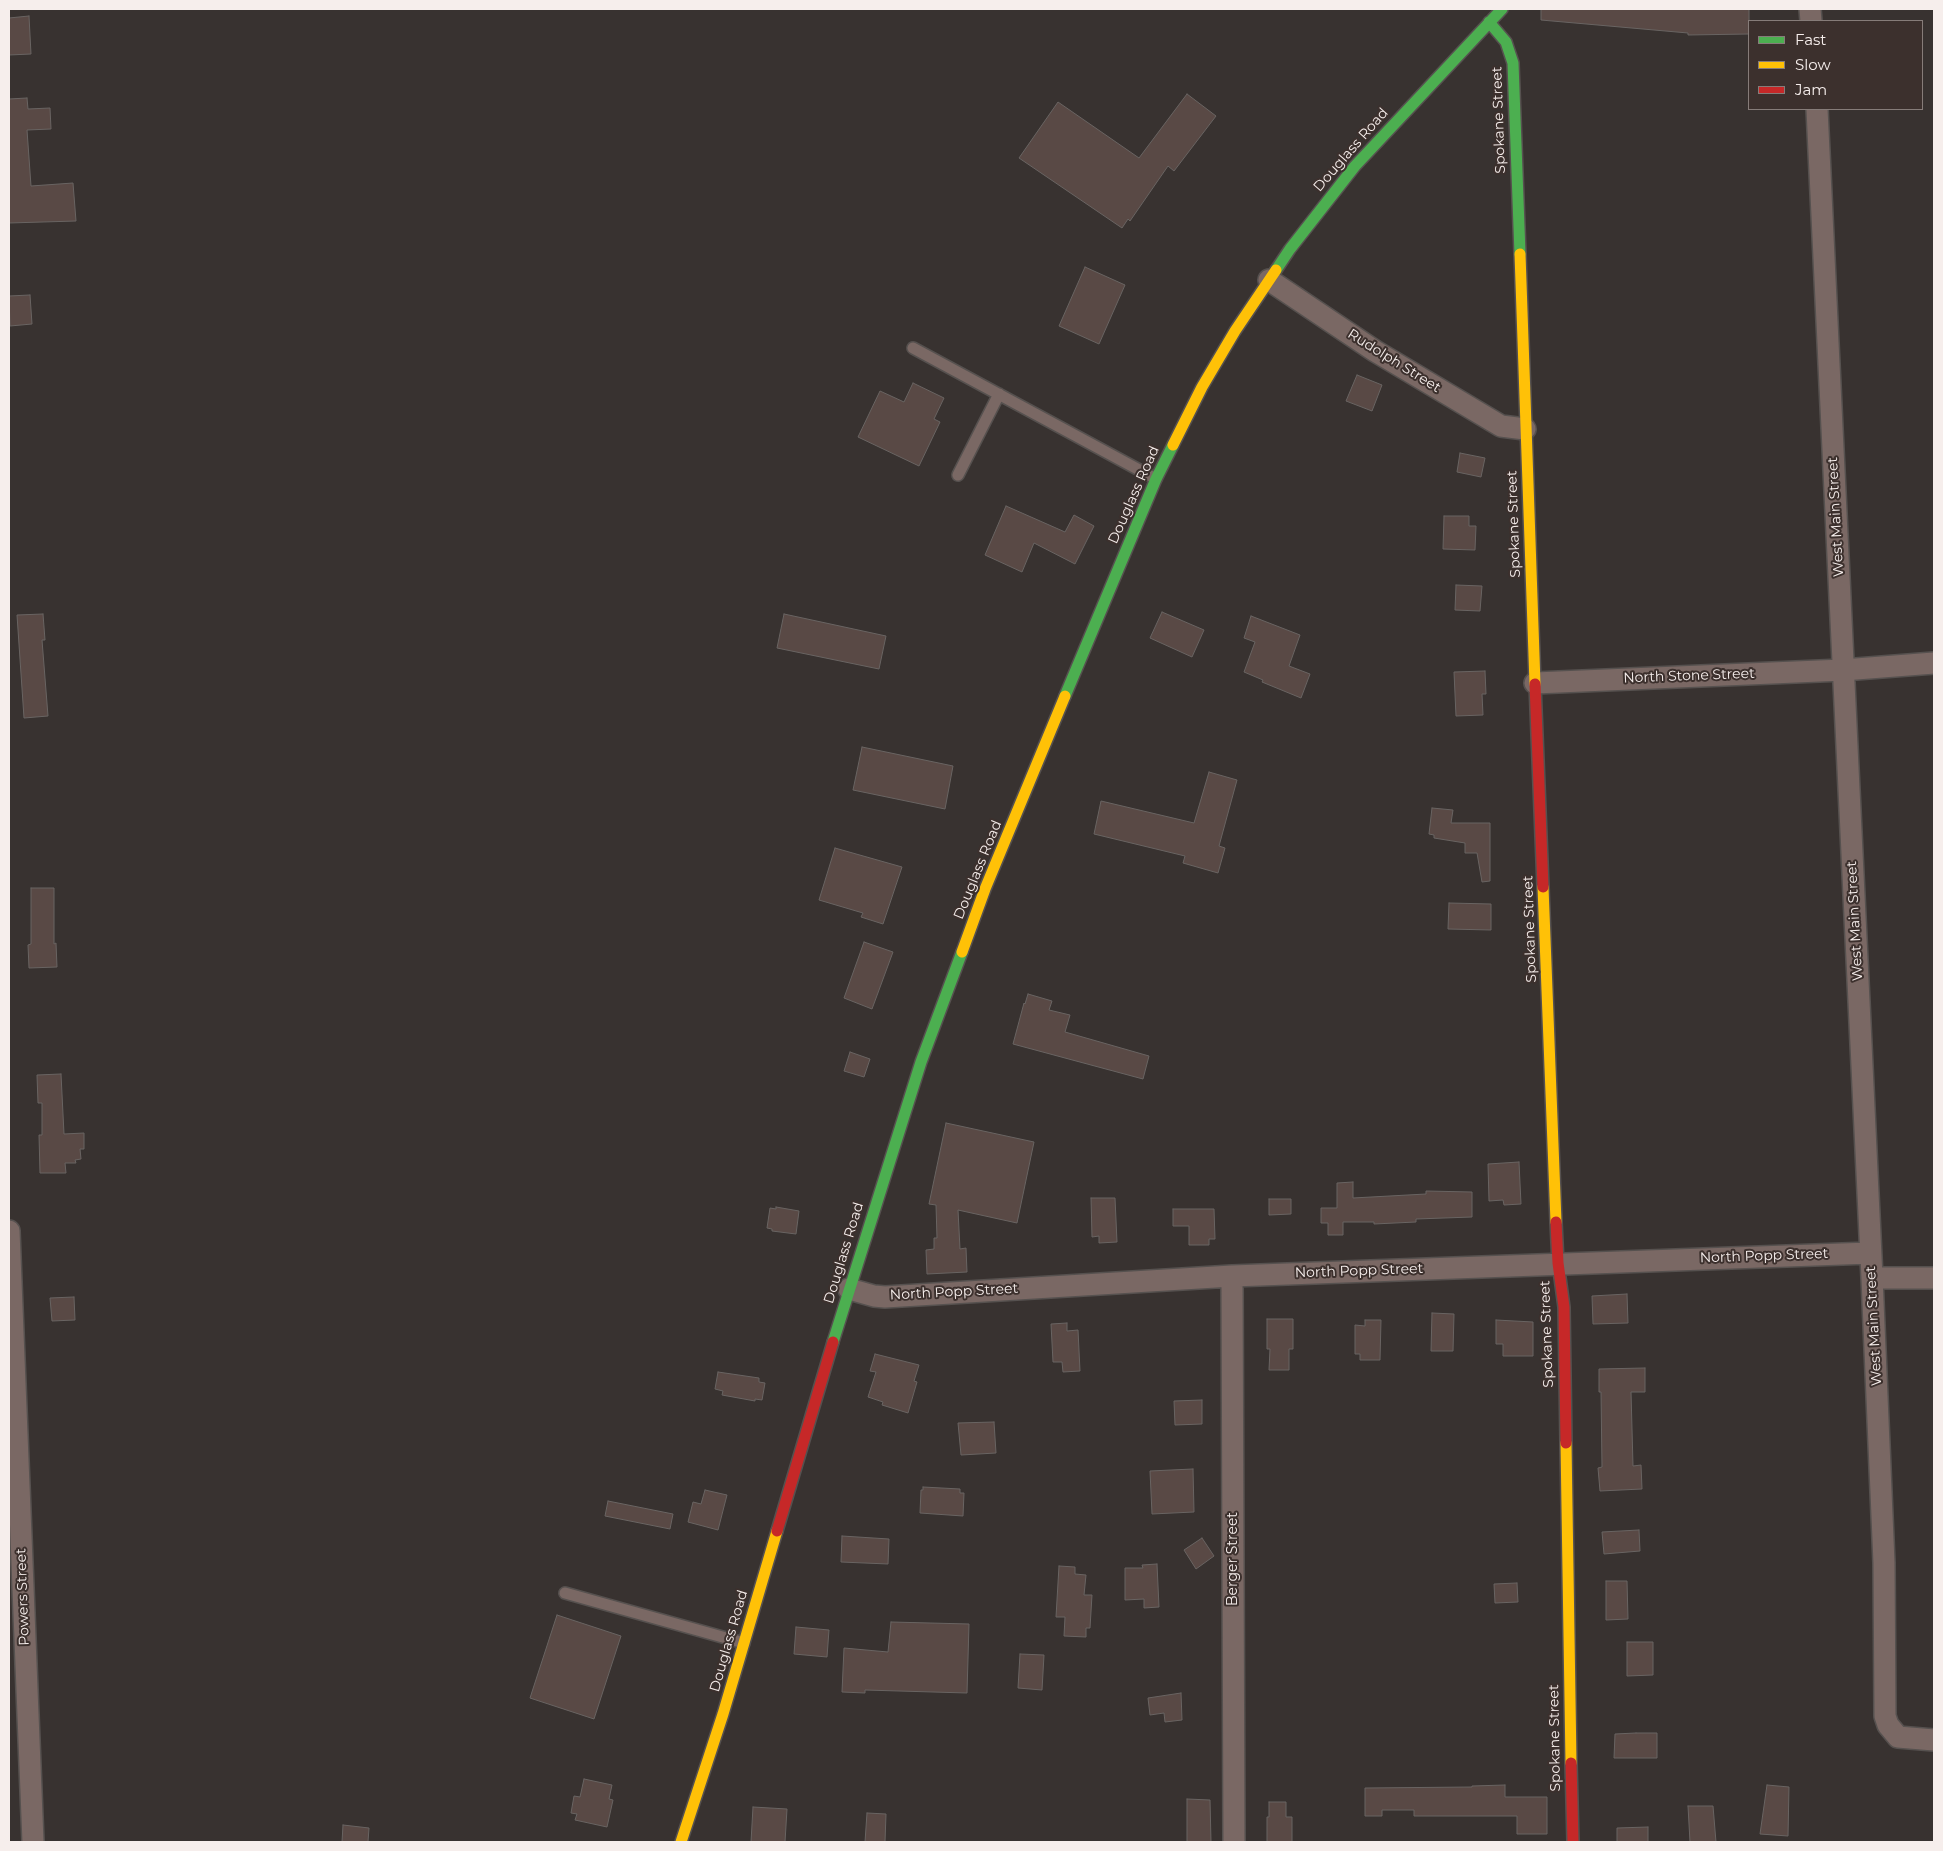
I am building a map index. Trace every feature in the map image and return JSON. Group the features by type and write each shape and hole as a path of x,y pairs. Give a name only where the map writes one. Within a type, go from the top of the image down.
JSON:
{"main road":[{"name":"Douglass Road","path":"681,1842 705,1771 899,1128 942,1002 993,871 1156,479 1202,387 1235,331 1311,221 1355,166 1502,9"},
{"name":"Spokane Street","path":"1489,22 1506,42 1513,63 1525,429 1558,1263 1564,1307 1573,1842"}],"street":[{"name":"West Main Street","path":"1816,110 1872,1278 1884,1563 1885,1716 1892,1732 1898,1738 1934,1740"},
{"name":"Rudolph Street","path":"1269,280 1375,351 1501,426 1525,429"},
{"name":"North Stone Street","path":"1535,683 1843,670 1934,663"},
{"name":"Powers Street","path":"9,1232 33,1842"},
{"name":"North Popp Street","path":"849,1289 874,1296 886,1297 1232,1276 1870,1253"},
{"name":"Berger Street","path":"1232,1276 1234,1842"},
{"path":"1872,1278 1934,1278"}],"lane":[{"path":"913,348 1156,479"},
{"path":"958,475 999,394"},
{"path":"565,1593 744,1643"}],"building":[{"path":"1541,9 1749,9 1748,34 1688,35 1688,33 1541,20"},
{"path":"29,16 31,54 9,55 9,18"},
{"path":"1187,94 1216,116 1174,171 1168,166 1130,221 1128,219 1122,228 1019,158 1058,102 1139,158"},
{"path":"27,98 28,109 50,108 51,129 27,130 31,186 73,183 76,221 9,223 9,99"},
{"path":"1085,267 1125,285 1099,344 1059,326"},
{"path":"30,295 32,324 10,326 9,296"},
{"path":"1357,375 1382,385 1372,411 1346,401"},
{"path":"913,383 944,398 934,419 940,422 919,466 858,437 880,391 904,402"},
{"path":"1460,453 1485,458 1481,477 1457,472"},
{"path":"1006,506 1065,532 1074,515 1094,526 1075,564 1034,543 1022,572 985,555"},
{"path":"1444,516 1469,516 1469,526 1476,526 1475,550 1443,549"},
{"path":"1456,585 1482,586 1480,611 1455,610"},
{"path":"1162,612 1204,630 1192,657 1150,638"},
{"path":"43,614 45,640 42,640 48,716 24,718 17,615"},
{"path":"784,614 886,636 879,669 777,648"},
{"path":"1251,616 1300,635 1289,666 1310,674 1301,698 1262,682 1263,680 1244,672 1255,642 1244,638"},
{"path":"1485,671 1486,694 1482,694 1483,715 1456,716 1454,672"},
{"path":"862,747 953,766 945,809 853,790"},
{"path":"1209,772 1237,780 1219,846 1225,848 1218,873 1183,863 1185,856 1094,834 1101,801 1194,823"},
{"path":"1432,808 1453,810 1451,823 1490,823 1490,881 1482,882 1477,853 1465,853 1465,843 1434,838 1434,835 1429,834"},
{"path":"835,848 902,867 883,924 861,917 863,913 819,900"},
{"path":"31,888 54,888 54,944 56,943 57,967 29,968 28,945 31,944"},
{"path":"1449,903 1491,904 1491,930 1448,929"},
{"path":"864,942 893,952 872,1009 844,998"},
{"path":"1028,994 1052,1001 1049,1010 1070,1015 1065,1032 1149,1056 1143,1079 1013,1044"},
{"path":"850,1052 870,1059 864,1077 844,1071"},
{"path":"61,1074 64,1134 84,1133 84,1149 80,1149 81,1159 75,1160 76,1163 65,1163 66,1173 40,1173 39,1135 42,1135 42,1103 38,1103 37,1075"},
{"path":"946,1123 1034,1142 1017,1223 958,1210 960,1249 966,1248 967,1272 927,1274 926,1250 934,1249 934,1238 937,1238 936,1205 929,1204"},
{"path":"1519,1162 1521,1204 1504,1205 1503,1200 1489,1201 1488,1164"},
{"path":"1353,1182 1353,1198 1426,1194 1426,1191 1472,1192 1472,1217 1416,1219 1416,1222 1374,1224 1374,1222 1343,1222 1343,1235 1328,1235 1328,1223 1321,1223 1321,1208 1337,1208 1337,1183"},
{"path":"1091,1198 1115,1198 1117,1242 1099,1243 1099,1236 1092,1237"},
{"path":"1269,1199 1291,1199 1291,1214 1269,1215"},
{"path":"776,1207 799,1211 796,1234 772,1231 772,1229 767,1228 770,1208 776,1209"},
{"path":"1173,1209 1214,1209 1215,1239 1209,1239 1209,1245 1189,1245 1189,1226 1173,1226"},
{"path":"1627,1294 1628,1323 1593,1324 1592,1296"},
{"path":"74,1297 75,1320 52,1321 50,1298"},
{"path":"1432,1313 1454,1314 1453,1351 1431,1351"},
{"path":"1267,1319 1293,1319 1293,1349 1289,1349 1289,1370 1269,1370 1270,1349 1267,1349"},
{"path":"1365,1320 1381,1320 1380,1360 1360,1360 1360,1354 1355,1354 1355,1325 1365,1326"},
{"path":"1496,1320 1533,1322 1533,1356 1503,1356 1503,1344 1496,1344"},
{"path":"1067,1323 1067,1331 1078,1330 1080,1371 1063,1372 1062,1362 1053,1362 1051,1324"},
{"path":"875,1354 919,1365 914,1381 917,1382 908,1413 882,1405 883,1402 868,1397 876,1372 870,1371"},
{"path":"1645,1368 1645,1392 1631,1392 1633,1466 1641,1465 1642,1489 1600,1491 1598,1468 1602,1467 1599,1369"},
{"path":"718,1372 759,1378 759,1382 765,1383 762,1400 755,1399 755,1401 722,1395 723,1391 715,1389"},
{"path":"1202,1400 1202,1424 1175,1425 1174,1401"},
{"path":"994,1422 996,1453 961,1455 958,1423"},
{"path":"1193,1469 1194,1512 1152,1514 1150,1471"},
{"path":"923,1487 960,1489 960,1493 964,1493 963,1516 920,1513 921,1490 923,1490"},
{"path":"705,1490 727,1495 718,1530 688,1522 693,1502 701,1504"},
{"path":"608,1501 673,1514 670,1529 605,1516"},
{"path":"1639,1530 1640,1551 1604,1554 1602,1532"},
{"path":"842,1536 889,1539 888,1564 841,1562"},
{"path":"1202,1538 1214,1556 1196,1569 1184,1550"},
{"path":"1157,1564 1159,1607 1144,1608 1144,1599 1125,1600 1125,1568 1143,1568 1142,1565"},
{"path":"1059,1566 1075,1567 1075,1574 1086,1575 1084,1595 1092,1595 1090,1628 1086,1628 1086,1637 1064,1636 1065,1617 1056,1617"},
{"path":"1606,1581 1627,1581 1628,1619 1606,1620"},
{"path":"1517,1583 1518,1602 1495,1603 1494,1584"},
{"path":"557,1615 621,1636 594,1719 530,1698"},
{"path":"891,1622 969,1624 967,1693 865,1690 865,1693 842,1692 844,1648 888,1652"},
{"path":"796,1627 829,1630 827,1657 794,1654"},
{"path":"1627,1642 1653,1642 1653,1675 1627,1676"},
{"path":"1020,1654 1044,1655 1042,1690 1018,1688"},
{"path":"1181,1693 1182,1720 1165,1722 1164,1713 1150,1715 1148,1698"},
{"path":"1657,1733 1657,1758 1614,1758 1615,1734"},
{"path":"584,1779 612,1785 609,1799 613,1800 607,1827 575,1820 577,1814 571,1813 574,1796 580,1797"},
{"path":"1505,1785 1505,1797 1547,1797 1547,1834 1517,1834 1517,1816 1414,1816 1414,1810 1382,1810 1382,1816 1365,1816 1365,1788"},
{"path":"1767,1785 1789,1787 1788,1836 1760,1834"},
{"path":"1187,1799 1210,1800 1211,1842 1187,1842"},
{"path":"1269,1802 1286,1802 1286,1817 1292,1817 1292,1842 1267,1842"},
{"path":"1688,1806 1713,1806 1716,1842 1690,1842"},
{"path":"753,1807 787,1809 785,1842 751,1842"},
{"path":"867,1813 886,1814 885,1842 865,1842"},
{"path":"343,1825 369,1828 368,1842 342,1842"},
{"path":"1648,1827 1648,1842 1617,1842 1617,1828"}],"traffic: fast":[{"path":"1276,270 1290,249 1355,166 1502,9"},
{"path":"1489,22 1506,42 1513,63 1520,254"},
{"path":"1065,696 1156,479 1173,445"},
{"path":"833,1342 921,1062 962,952"}],"traffic: slow":[{"path":"1520,254 1535,684"},
{"path":"1173,445 1202,387 1235,331 1276,270"},
{"path":"962,952 985,889 1065,696"},
{"path":"1543,887 1556,1222"},
{"path":"1566,1443 1571,1763"},
{"path":"681,1842 723,1714 777,1531"}],"traffic: jam":[{"path":"1535,684 1543,887"},
{"path":"1556,1222 1558,1263 1564,1307 1566,1443"},
{"path":"777,1531 833,1342"},
{"path":"1571,1763 1573,1842"}]}
